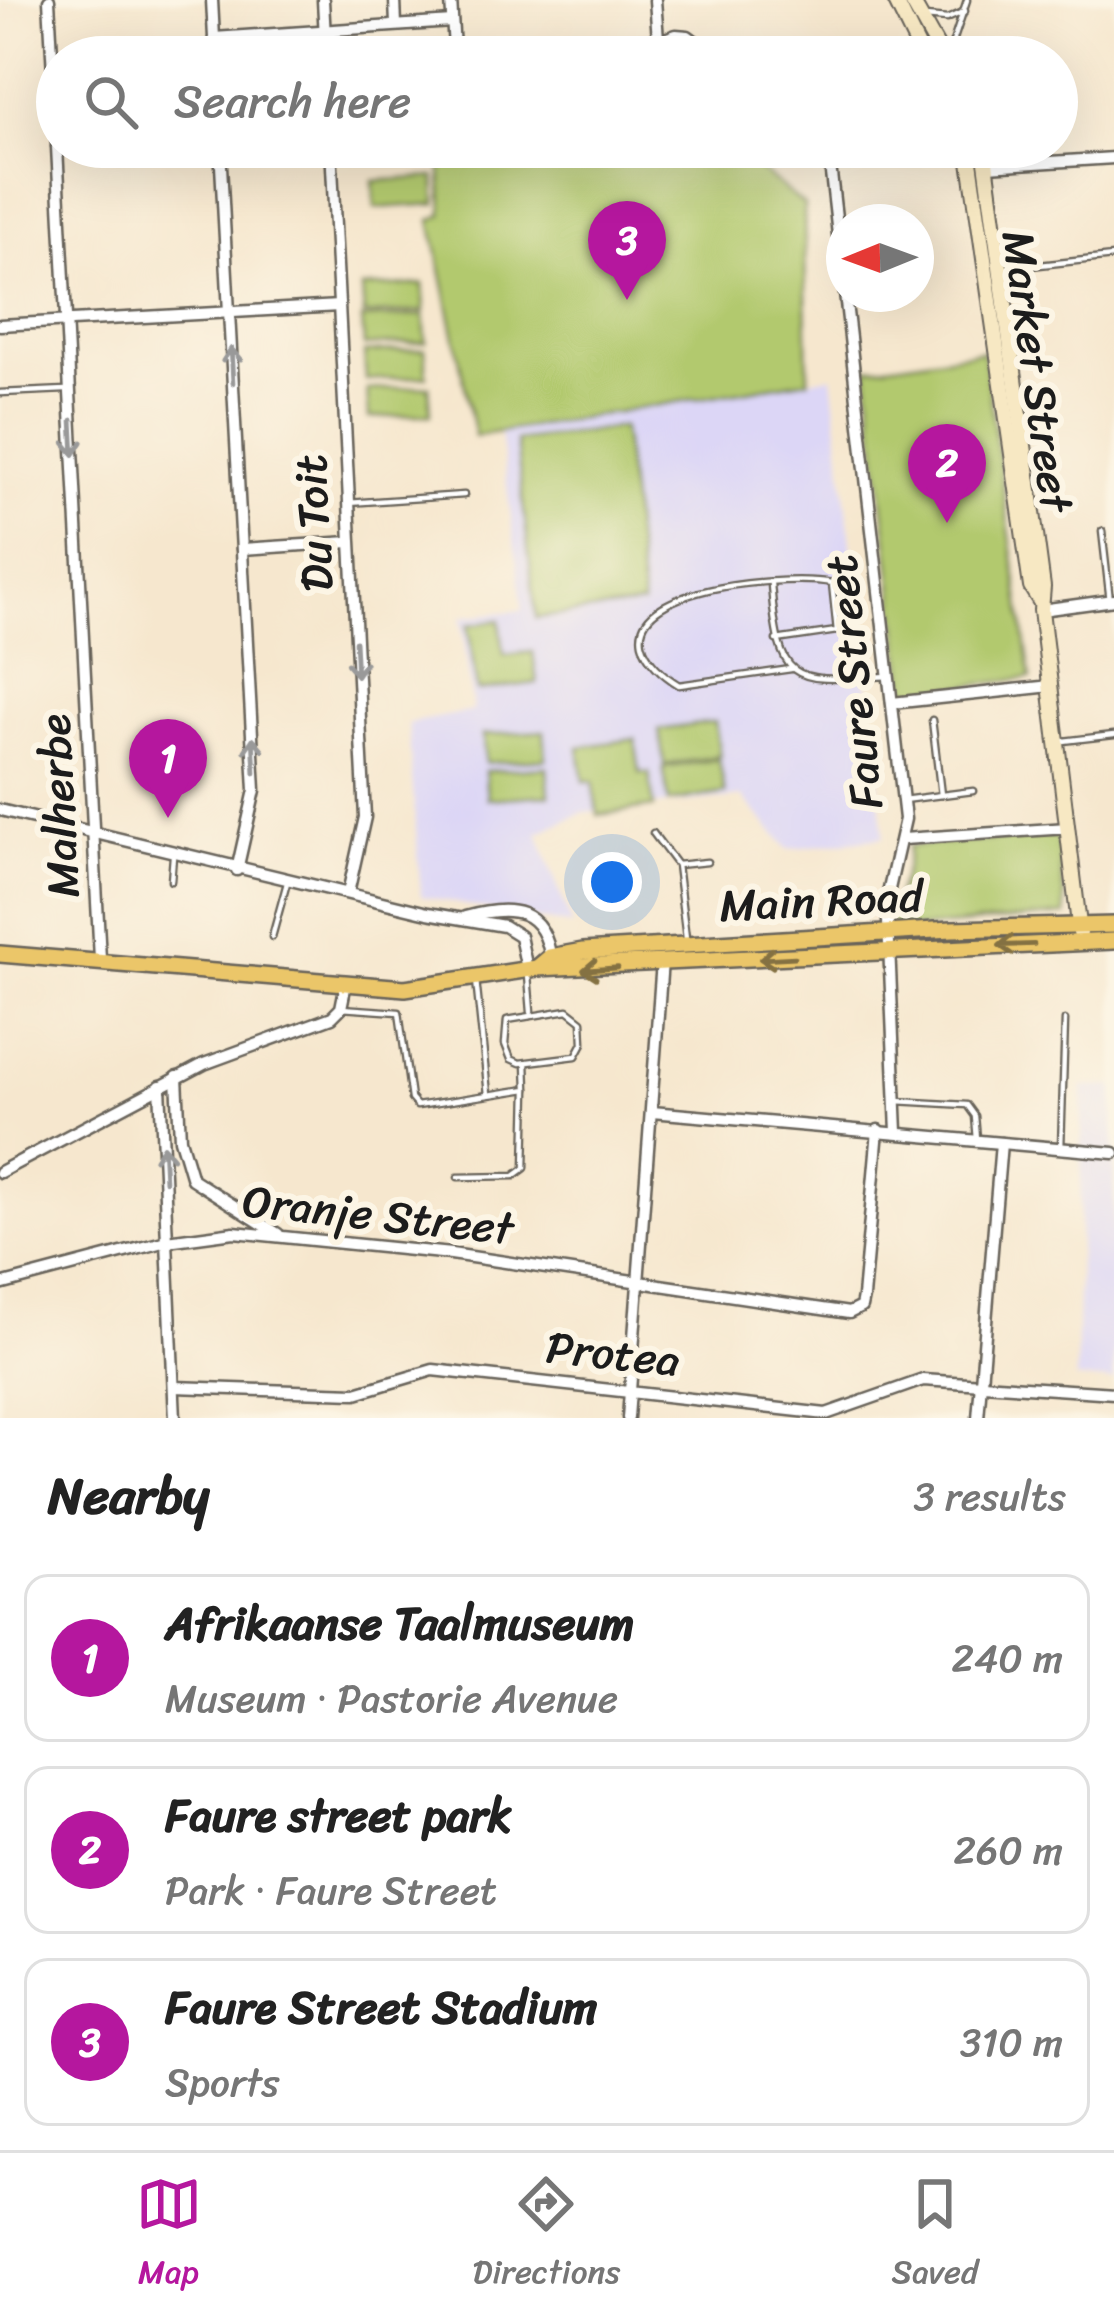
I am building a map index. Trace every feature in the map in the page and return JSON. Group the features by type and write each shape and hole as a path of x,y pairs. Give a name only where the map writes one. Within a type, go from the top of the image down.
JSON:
{"main road":[{"path":"895,0 913,36"},
{"path":"911,0 931,36"},
{"name":"Market Street","path":"971,168 1031,587 1041,606"},
{"name":"Market Street","path":"988,168 1043,587 1041,606 1081,943"},
{"name":"Main Road","path":"542,966 663,964 1080,923 1114,925"},
{"name":"Main Road","path":"0,953 100,958 405,988 687,944 1114,941"}],"street":[{"name":"Malherbe","path":"50,0 52,36"},
{"path":"212,0 214,36"},
{"path":"323,0 324,36"},
{"path":"395,0 396,25"},
{"path":"451,0 455,36"},
{"path":"655,0 658,36"},
{"path":"238,36 452,22"},
{"path":"1078,160 1114,158"},
{"name":"Malherbe","path":"58,168 100,958"},
{"path":"221,168 255,790 237,870"},
{"name":"Du Toit","path":"332,168 365,818 348,893"},
{"name":"Faure Street","path":"830,168 834,204"},
{"path":"0,325 340,307"},
{"name":"Faure Street","path":"846,312 903,800 903,839 887,898 897,1132"},
{"path":"242,549 350,542"},
{"path":"1041,606 1112,600"},
{"path":"892,703 1051,686"},
{"path":"0,810 237,870 514,929 542,966"},
{"path":"903,839 1068,828"},
{"path":"456,919 491,911 533,918 545,931 542,966"},
{"path":"628,1418 661,946"},
{"path":"0,1172 177,1077 269,1036 332,1017 341,1008 346,983"},
{"path":"177,1077 180,1139 192,1179 279,1235"},
{"path":"160,1086 175,1418"},
{"path":"652,1112 1114,1153"},
{"name":"Oranje Street","path":"0,1285 167,1241 234,1232 638,1280 843,1313 861,1307 878,1130"},
{"path":"978,1418 1001,1143"},
{"name":"Protea","path":"173,1387 356,1393 433,1370 812,1416 837,1412 908,1382 1114,1393"}],"lane":[{"path":"954,36 967,0"},
{"path":"918,16 947,19 965,11"},
{"path":"1002,269 1113,257"},
{"path":"0,393 70,390"},
{"path":"348,503 464,495"},
{"path":"1102,531 1112,600"},
{"path":"776,640 832,634 838,627 832,583 771,584 669,598 645,618 642,644 669,679 688,686 791,669 819,680 889,676"},
{"path":"771,584 776,640 791,669"},
{"path":"932,720 941,795"},
{"path":"1058,741 1114,735"},
{"path":"903,800 973,791"},
{"path":"653,833 677,865 687,944"},
{"path":"171,880 173,853"},
{"path":"677,865 707,862"},
{"path":"272,937 288,879"},
{"path":"531,1014 542,966"},
{"path":"476,978 488,1094"},
{"path":"341,1008 399,1012 415,1105 526,1089"},
{"path":"574,1011 580,1015 583,1042 572,1058 526,1063 508,1055 505,1024 531,1014 574,1011"},
{"path":"1060,1148 1065,1020"},
{"path":"458,1177 514,1176 525,1168 530,1149 526,1063"},
{"path":"896,1101 967,1105 975,1116 978,1141"}],"shaded area":[{"path":"832,376 884,837 788,849 742,797 584,812 538,833 572,926 421,896 408,723 473,711 461,617 523,610 500,432"},
{"path":"1114,1086 1114,1381 1076,1379 1083,1087"}],"green space":[{"path":"441,168 757,168 804,205 808,380 475,436 431,220 443,215"},
{"path":"435,177 436,204 375,208 373,181"},
{"path":"423,284 425,311 364,315 362,288"},
{"path":"424,315 426,342 364,346 362,319"},
{"path":"425,349 427,376 366,380 364,353"},
{"path":"983,351 1031,678 906,693 867,368"},
{"path":"429,386 431,414 369,418 367,390"},
{"path":"622,427 643,605 536,618 516,441"},
{"path":"500,620 504,655 533,652 537,683 477,691 468,625"},
{"path":"715,722 720,756 664,765 659,730"},
{"path":"544,731 546,759 485,763 483,735"},
{"path":"635,739 640,773 649,773 654,807 598,815 593,781 584,781 579,747"},
{"path":"719,759 725,793 669,802 663,768"},
{"path":"547,767 549,795 487,799 485,771"},
{"path":"1057,835 1066,915 892,931 909,846"}],"place":[{"name":"Faure Street Stadium","path":"627,300"},
{"name":"Faure street park","path":"947,523"},
{"name":"Afrikaanse Taalmuseum","path":"168,818"}]}
